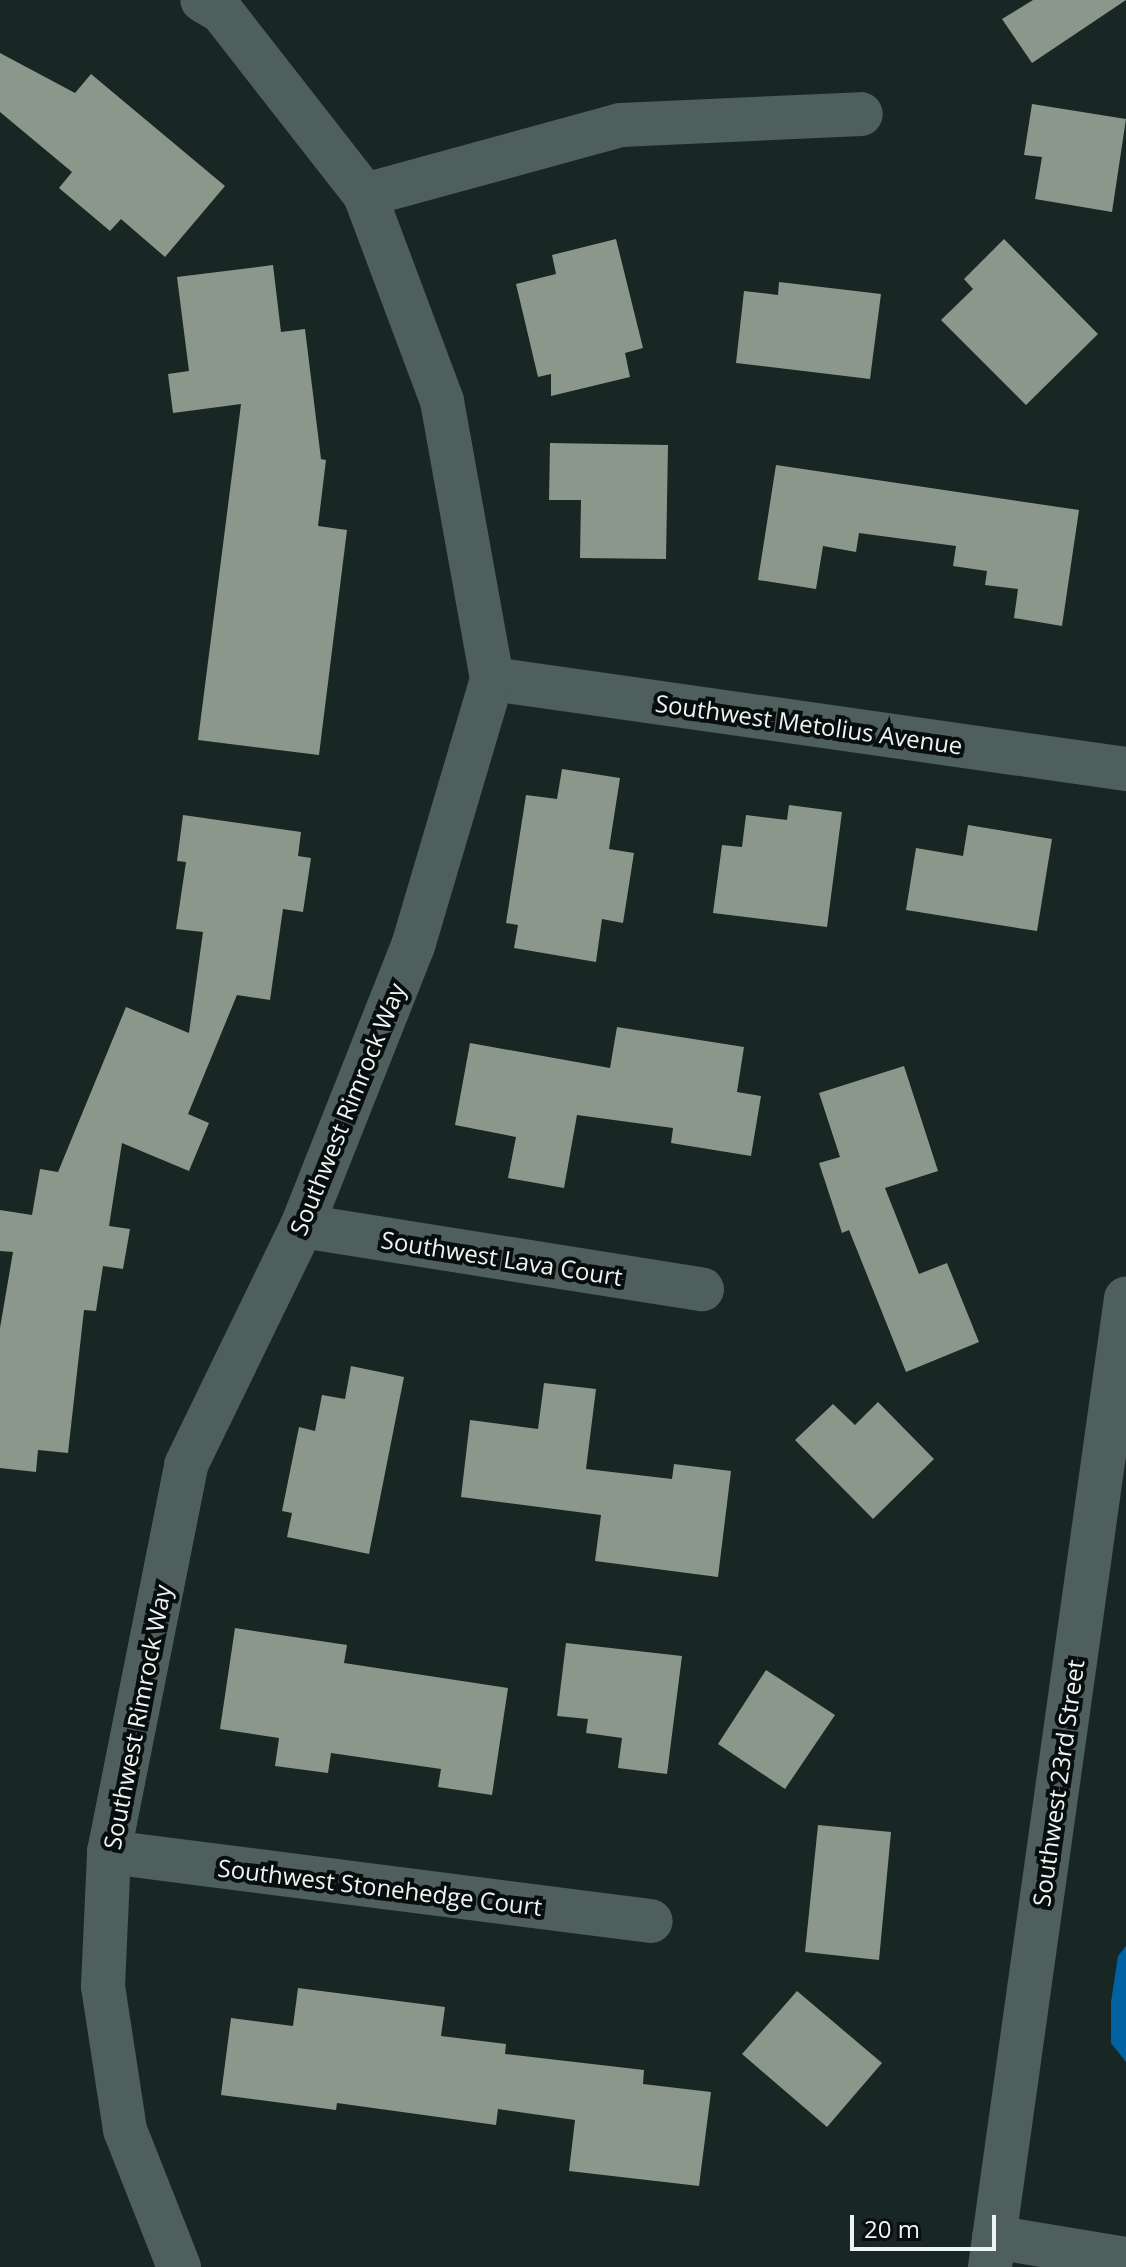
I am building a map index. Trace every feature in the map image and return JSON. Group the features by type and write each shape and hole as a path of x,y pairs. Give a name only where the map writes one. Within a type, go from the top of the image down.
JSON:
{"street":[{"name":"Southwest Rimrock Way","path":"179,2267 125,2130 103,1986 109,1852 186,1465 302,1226 413,946 492,679 442,401 365,195 222,12 202,0"},
{"path":"365,195 621,125 861,114"},
{"name":"Southwest Metolius Avenue","path":"492,679 1126,769"},
{"name":"Southwest Lava Court","path":"302,1226 702,1289"},
{"name":"Southwest 23rd Street","path":"992,2252 1126,1298"},
{"name":"Southwest Stonehedge Court","path":"109,1852 651,1921"},
{"path":"992,2252 1126,2259"}],"water":[{"path":"1126,1946 1126,2062 1111,2043 1111,2002 1118,1956"}],"building":[{"path":"1033,0 1126,0 1032,63 1002,19"},
{"path":"0,53 75,93 91,74 225,186 165,257 121,219 110,231 59,188 72,172 0,112"},
{"path":"1032,104 1126,119 1112,212 1035,199 1042,157 1024,155"},
{"path":"616,239 643,348 625,353 630,377 551,396 551,374 538,377 516,284 556,274 552,255"},
{"path":"1004,239 1098,334 1026,405 941,320 973,289 964,279"},
{"path":"273,265 281,332 305,329 321,459 326,460 318,526 347,530 319,755 198,740 241,404 173,413 168,374 189,371 177,277"},
{"path":"779,282 881,294 870,379 736,363 744,291 778,295"},
{"path":"550,443 668,445 666,559 580,558 581,500 549,500"},
{"path":"776,465 1079,510 1062,626 1014,618 1018,589 985,585 987,571 953,566 956,546 859,533 856,552 823,546 816,589 758,580"},
{"path":"562,769 620,778 609,849 634,853 623,923 602,919 596,962 514,948 518,925 506,923 526,795 557,799"},
{"path":"789,805 842,812 827,927 713,913 722,845 742,847 746,815 787,820"},
{"path":"183,815 301,832 298,856 311,858 303,912 283,909 270,1000 237,995 188,1114 209,1123 189,1171 122,1143 109,1226 130,1229 123,1269 103,1266 96,1311 84,1310 68,1453 38,1450 36,1472 0,1468 0,1328 13,1252 0,1251 0,1210 32,1215 40,1169 58,1172 126,1007 189,1033 203,932 176,929 186,862 177,861"},
{"path":"968,825 1052,839 1037,931 906,910 916,848 963,856"},
{"path":"617,1027 744,1047 737,1092 761,1096 751,1156 671,1143 673,1128 577,1115 564,1188 508,1178 516,1137 455,1125 470,1043 610,1068"},
{"path":"904,1066 938,1171 885,1188 919,1274 947,1263 979,1342 906,1372 849,1230 842,1233 819,1163 840,1157 819,1093"},
{"path":"351,1366 404,1377 369,1554 287,1537 292,1513 282,1511 299,1427 315,1431 322,1395 345,1399"},
{"path":"544,1383 596,1389 586,1469 672,1479 674,1464 731,1471 718,1577 595,1561 601,1515 461,1497 470,1420 538,1429"},
{"path":"878,1402 934,1459 873,1519 795,1440 833,1404 855,1425"},
{"path":"235,1628 347,1645 344,1663 508,1688 492,1795 438,1787 441,1769 331,1753 328,1773 275,1766 279,1738 220,1729"},
{"path":"566,1643 682,1656 667,1774 618,1768 622,1738 586,1733 588,1719 557,1716"},
{"path":"766,1670 835,1715 785,1789 718,1744"},
{"path":"818,1825 891,1832 879,1960 805,1952"},
{"path":"298,1988 445,2007 441,2036 506,2044 505,2054 644,2070 643,2084 711,2092 699,2186 569,2171 575,2120 498,2109 496,2125 337,2103 336,2110 221,2095 231,2018 293,2026"},
{"path":"797,1991 882,2063 827,2127 742,2054"}]}
